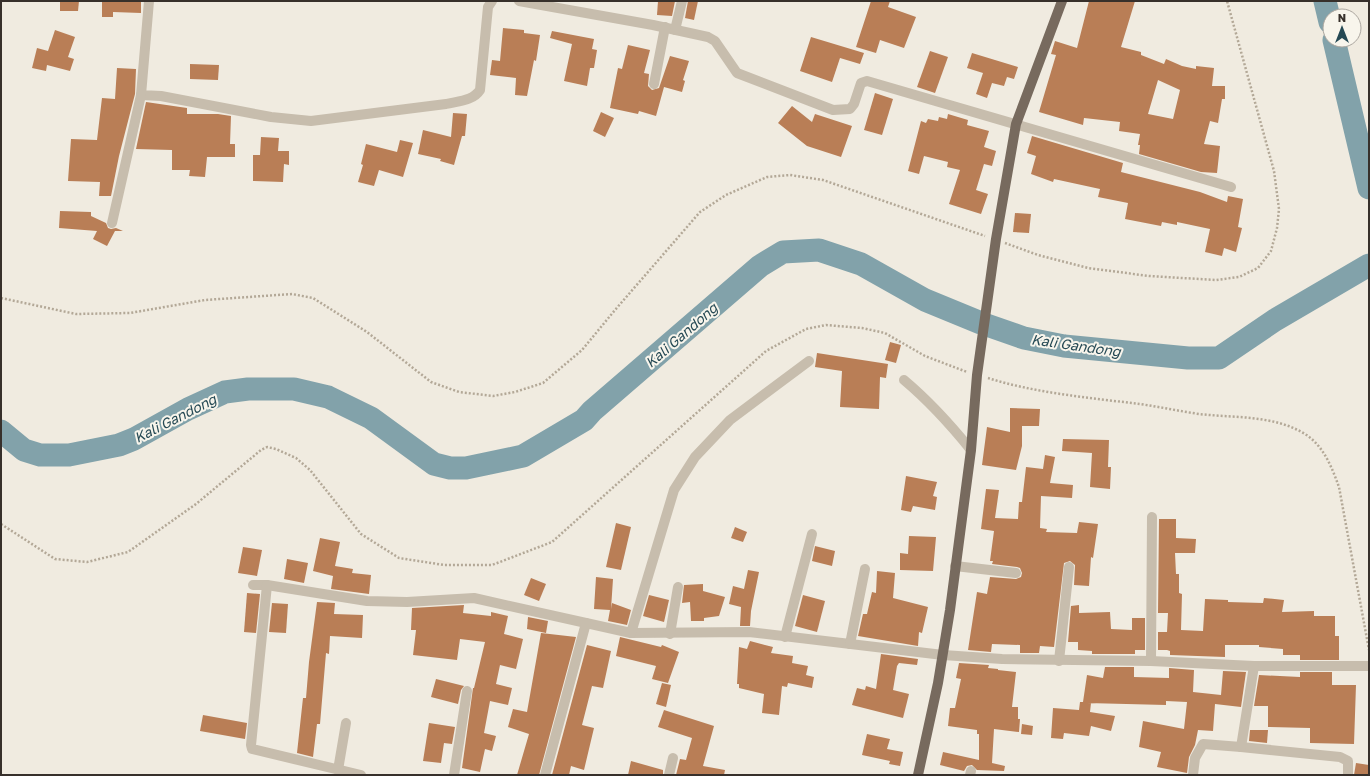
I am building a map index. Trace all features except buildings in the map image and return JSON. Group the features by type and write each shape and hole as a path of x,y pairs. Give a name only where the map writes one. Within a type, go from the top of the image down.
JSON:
{"main road":[{"path":"918,775 943,655 971,450 977,375 996,240 1016,124 1062,1"}],"street":[{"path":"112,223 141,95 149,1"},
{"path":"141,95 161,96 271,117 311,121 466,100 475,96 480,90 488,7 492,1"},
{"path":"519,1 670,28 708,37 715,41 737,73 833,110 850,109 854,104 861,84 867,81 1231,187"},
{"path":"654,84 670,28 682,1"},
{"path":"631,633 674,490 695,457 730,420 809,361"},
{"path":"904,380 939,411 971,450"},
{"path":"1151,661 1152,516"},
{"path":"785,637 812,534"},
{"path":"955,566 1016,573"},
{"path":"1059,661 1069,567"},
{"path":"850,644 865,569"},
{"path":"252,585 267,585 367,601 407,602 474,598 631,633 670,634 714,631 749,632 943,655 1059,661 1151,661 1254,666 1369,666"},
{"path":"267,585 251,746 252,749 361,775"},
{"path":"670,634 678,587"},
{"path":"545,775 586,623"},
{"path":"1241,747 1254,666"},
{"path":"454,775 467,691"},
{"path":"338,770 346,722"},
{"path":"1193,775 1195,758 1203,744 1340,757 1348,761 1348,775"},
{"path":"669,775 673,758"}],"path":[{"path":"1,298 76,314 130,313 205,300 292,294 313,298 367,332 431,382 459,392 493,396 515,392 544,383 582,350 700,212 726,195 767,178 790,175 824,180 1038,255 1088,268 1149,276 1216,280 1240,277 1258,268 1270,251 1277,228 1279,209 1274,172 1227,1"},
{"path":"977,375 1000,382 1079,397 1200,414 1247,417 1279,423 1306,435 1318,446 1329,462 1339,487 1369,650"},
{"path":"1,524 55,559 87,562 128,552 196,504 261,450 267,447 276,449 296,458 310,470 361,534 399,558 444,565"}],"waterway":[{"path":"1325,1 1327,8"},
{"path":"1336,48 1369,188"},
{"name":"Kali Gandong","path":"1,431 24,450 40,455 69,455 119,445 134,439 188,409 225,392 248,389 294,389 328,397 371,418 434,464 450,468 466,468 523,456 584,420 592,411 760,266 783,252 819,250 861,264 925,300 981,323 1024,338 1064,346 1188,358 1219,358 1275,320 1369,265"}]}
